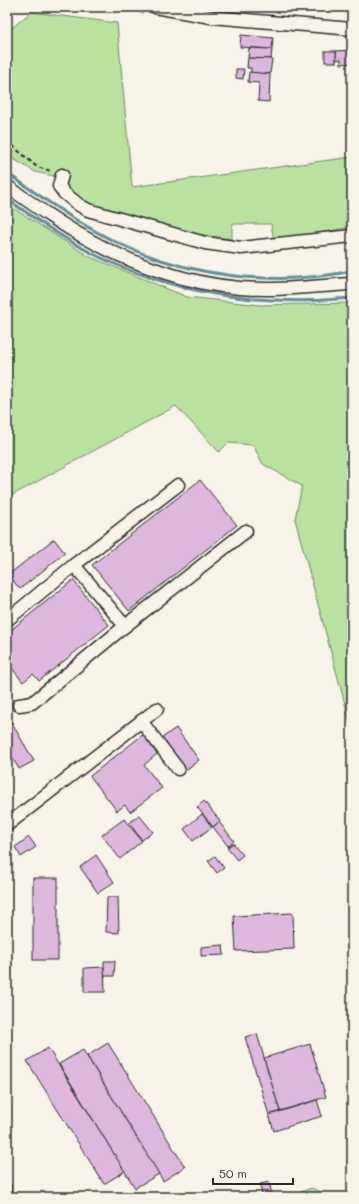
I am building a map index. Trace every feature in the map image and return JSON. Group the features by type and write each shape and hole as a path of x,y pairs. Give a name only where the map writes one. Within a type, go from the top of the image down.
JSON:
{"street":[{"path":"155,7 211,17 352,30"},
{"path":"62,175 59,186 64,193 78,205 88,210 216,249 241,248 352,236"},
{"path":"7,186 94,242 136,262 184,278 239,288 286,289 350,284"},
{"path":"7,620 178,484"},
{"path":"19,705 32,703 125,626 246,530"},
{"path":"74,566 125,626"},
{"path":"7,825 157,709"},
{"path":"141,721 178,769"}],"path":[{"path":"7,141 37,167 62,175"}],"green space":[{"path":"31,12 117,23 132,187 352,157 352,227 274,241 271,224 232,224 232,239 171,231 74,202 58,177 35,172 7,155 7,32"},
{"path":"7,204 88,256 187,297 260,305 352,303 352,730 295,519 302,486 263,464 253,445 228,443 219,452 176,406 7,498"},
{"path":"311,1188 321,1192 324,1197 296,1197 301,1192"}],"building":[{"path":"342,7 352,7 352,10 342,11"},
{"path":"241,35 273,38 272,49 240,47"},
{"path":"249,48 272,49 271,59 248,58"},
{"path":"352,50 352,63 341,64 341,59 336,60 336,51"},
{"path":"325,51 336,51 336,62 325,62"},
{"path":"248,58 272,59 270,74 251,73 251,68 247,68"},
{"path":"236,69 244,69 243,79 236,78"},
{"path":"249,72 270,74 269,102 258,101 259,83 248,82"},
{"path":"200,480 237,525 129,611 92,565"},
{"path":"54,539 65,553 20,589 8,575"},
{"path":"73,580 109,625 39,681 33,674 23,682 7,662 7,633"},
{"path":"10,720 34,761 19,769 7,749 7,721"},
{"path":"176,728 199,760 186,770 162,738"},
{"path":"145,733 154,744 151,746 157,754 144,765 162,788 130,812 125,805 117,811 90,776"},
{"path":"204,801 220,821 213,827 197,807"},
{"path":"202,814 212,827 193,841 184,829"},
{"path":"139,815 153,832 142,840 129,823"},
{"path":"124,819 142,841 120,859 102,835"},
{"path":"219,822 234,841 228,846 213,827"},
{"path":"29,837 36,847 21,857 15,847"},
{"path":"233,843 243,855 237,860 227,848"},
{"path":"96,855 114,882 98,893 80,867"},
{"path":"215,856 224,868 217,873 208,861"},
{"path":"33,878 58,878 58,960 33,960"},
{"path":"107,897 118,897 119,933 106,932"},
{"path":"293,913 294,949 236,951 234,916"},
{"path":"223,945 224,955 201,956 201,947"},
{"path":"104,961 115,961 114,976 104,976"},
{"path":"104,967 105,992 84,992 84,968"},
{"path":"257,1034 280,1111 269,1115 245,1037"},
{"path":"108,1043 185,1167 163,1181 87,1056"},
{"path":"310,1044 326,1097 280,1111 264,1058"},
{"path":"48,1048 125,1171 104,1184 27,1061"},
{"path":"83,1050 159,1174 135,1188 59,1064"},
{"path":"317,1100 322,1116 274,1131 269,1115"},
{"path":"269,1182 272,1194 262,1195 260,1184"},
{"path":"7,1184 11,1184 11,1193 7,1193"}],"waterway":[{"path":"7,173 61,210 103,236 146,255 174,264 233,276 262,278 322,276 352,271"},
{"path":"7,199 56,232 95,255 167,283 197,291 258,299 289,301 352,298"}]}
